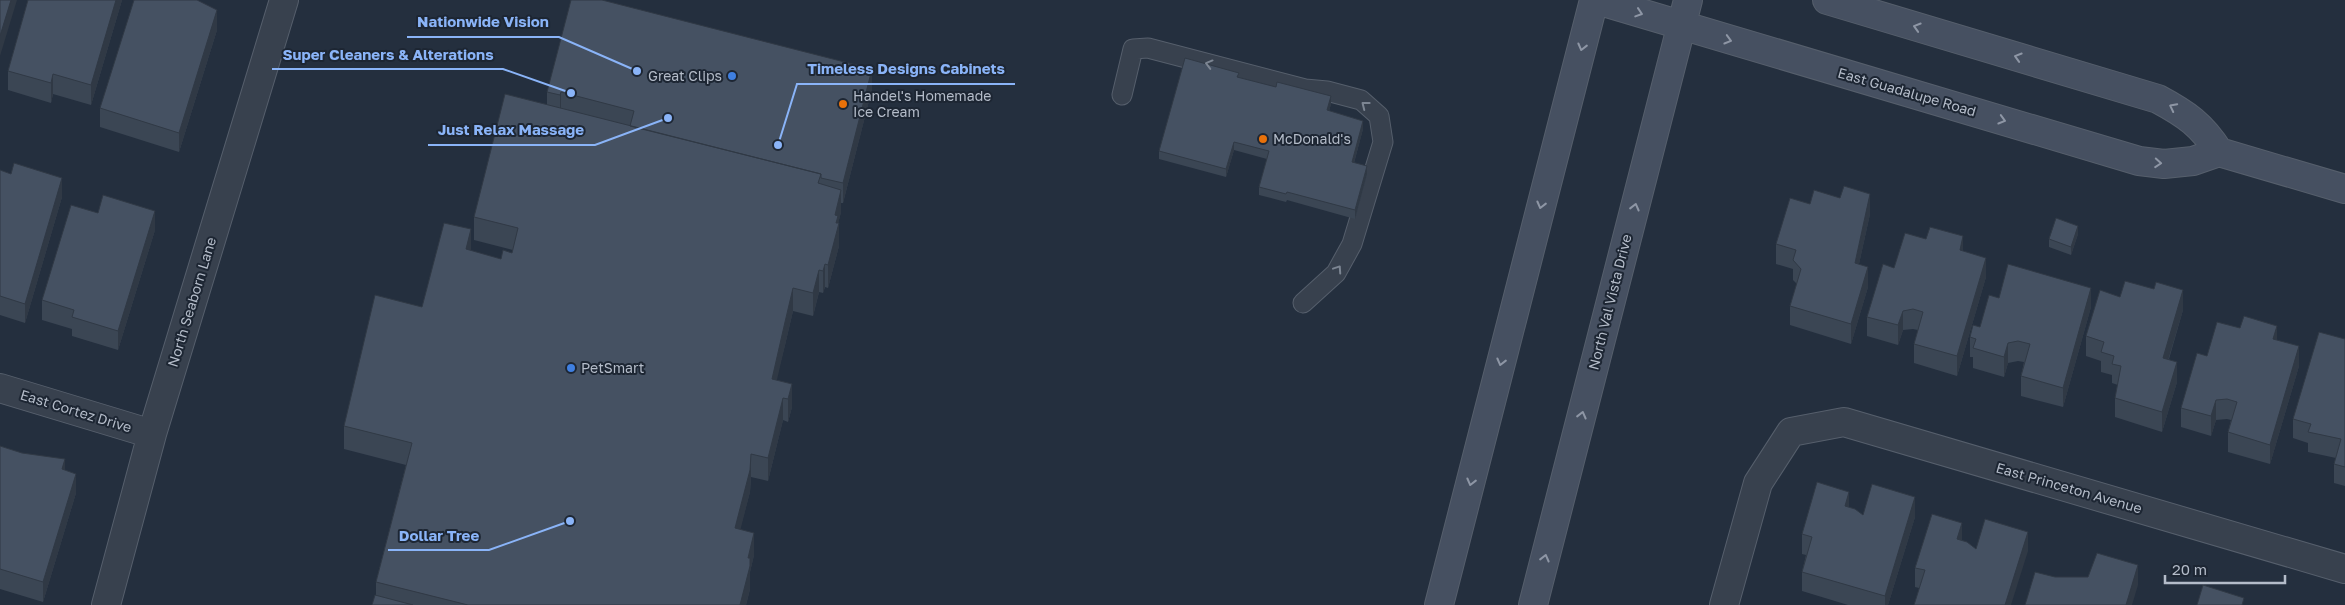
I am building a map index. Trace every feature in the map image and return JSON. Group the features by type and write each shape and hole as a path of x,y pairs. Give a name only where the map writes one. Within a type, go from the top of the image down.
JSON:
{"main road":[{"name":"East Guadalupe Road","path":"1596,0 2138,161 2164,164 2193,161 2219,152"},
{"path":"1439,605 1596,0"},
{"name":"North Val Vista Drive","path":"1533,605 1688,0"},
{"path":"1827,0 2158,99 2184,113 2206,132 2219,152 2345,189"}],"street":[{"name":"North Seaborn Lane","path":"106,605 152,434 284,0"},
{"name":"East Cortez Drive","path":"0,388 152,434"},
{"name":"East Princeton Avenue","path":"1724,605 1758,483 1791,432 1844,422 2345,569"}],"lane":[{"path":"1122,95 1133,49 1148,48 1305,89 1327,91 1360,100 1379,116 1383,142 1352,244 1336,273 1303,303"}],"building":[{"path":"0,0 11,0 0,36"},
{"path":"28,0 116,0 91,85 53,74 51,83 8,71"},
{"path":"134,0 197,0 217,10 179,133 100,108"},
{"path":"571,0 602,0 872,69 843,183 821,178 821,174 630,126 634,111 561,92 560,95 547,92"},
{"name":"McDonald's","path":"1185,58 1239,73 1237,77 1276,87 1277,82 1331,96 1327,110 1363,121 1352,162 1367,166 1355,210 1287,192 1286,194 1259,187 1269,151 1234,142 1226,169 1159,151"},
{"path":"505,94 821,174 818,183 841,190 835,215 838,216 836,223 839,223 828,265 825,264 823,271 819,270 813,293 793,288 772,379 792,384 788,399 783,398 768,458 751,454 750,470 735,528 754,533 748,558 750,558 750,566 740,605 468,605 376,582 412,443 344,426 375,295 422,307 444,223 471,229 466,249 501,259 503,250 512,253 518,228 474,217"},
{"path":"14,163 62,178 25,304 0,296 0,170 11,174"},
{"path":"1844,186 1870,194 1855,263 1868,267 1851,324 1790,306 1801,269 1793,260 1796,250 1776,244 1790,198 1810,204 1814,190 1840,198"},
{"path":"103,195 155,211 118,331 72,317 74,310 42,300 71,205 98,213"},
{"path":"2056,218 2078,226 2071,247 2049,239"},
{"path":"1930,227 1963,236 1960,250 1986,258 1957,356 1914,344 1923,312 1913,309 1903,311 1898,325 1867,317 1883,264 1894,268 1905,233 1926,239"},
{"path":"2008,264 2091,288 2063,388 2021,376 2030,344 2018,341 2008,343 2004,357 1973,348 1976,339 1970,337 1973,325 1980,327 1989,295 1999,298"},
{"path":"2125,281 2154,289 2156,282 2183,290 2163,358 2177,362 2162,412 2115,398 2121,366 2112,364 2114,356 2101,352 2104,342 2086,336 2100,290 2120,297"},
{"path":"2244,316 2277,326 2273,339 2299,346 2270,445 2228,432 2237,402 2227,399 2216,400 2211,416 2181,408 2197,353 2207,356 2217,322 2240,328"},
{"path":"2319,332 2345,339 2345,467 2334,464 2341,439 2308,432 2311,424 2293,419"},
{"path":"0,446 22,453 65,459 62,469 76,474 43,582 0,569"},
{"path":"1817,482 1849,492 1845,506 1855,509 1863,515 1872,484 1915,497 1885,596 1802,572 1812,537 1802,534"},
{"path":"1932,514 1962,523 1957,539 1967,542 1976,549 1985,519 2028,532 2005,605 1914,605 1925,570 1915,568"},
{"path":"2097,553 2138,565 2126,605 2025,605 2035,572 2055,577 2088,577"},
{"path":"2203,585 2244,598 2242,605 2197,605"},
{"path":"375,595 413,605 372,605"}],"place":[{"name":"Nationwide Vision","path":"637,71"},
{"name":"Great Clips","path":"732,76"},
{"name":"Super Cleaners & Alterations","path":"571,93"},
{"name":"Handel's Homemade Ice Cream","path":"843,104"},
{"name":"Just Relax Massage","path":"668,118"},
{"name":"McDonald's","path":"1263,139"},
{"name":"Timeless Designs Cabinets","path":"778,145"},
{"name":"PetSmart","path":"571,368"},
{"name":"Dollar Tree","path":"570,521"}]}
